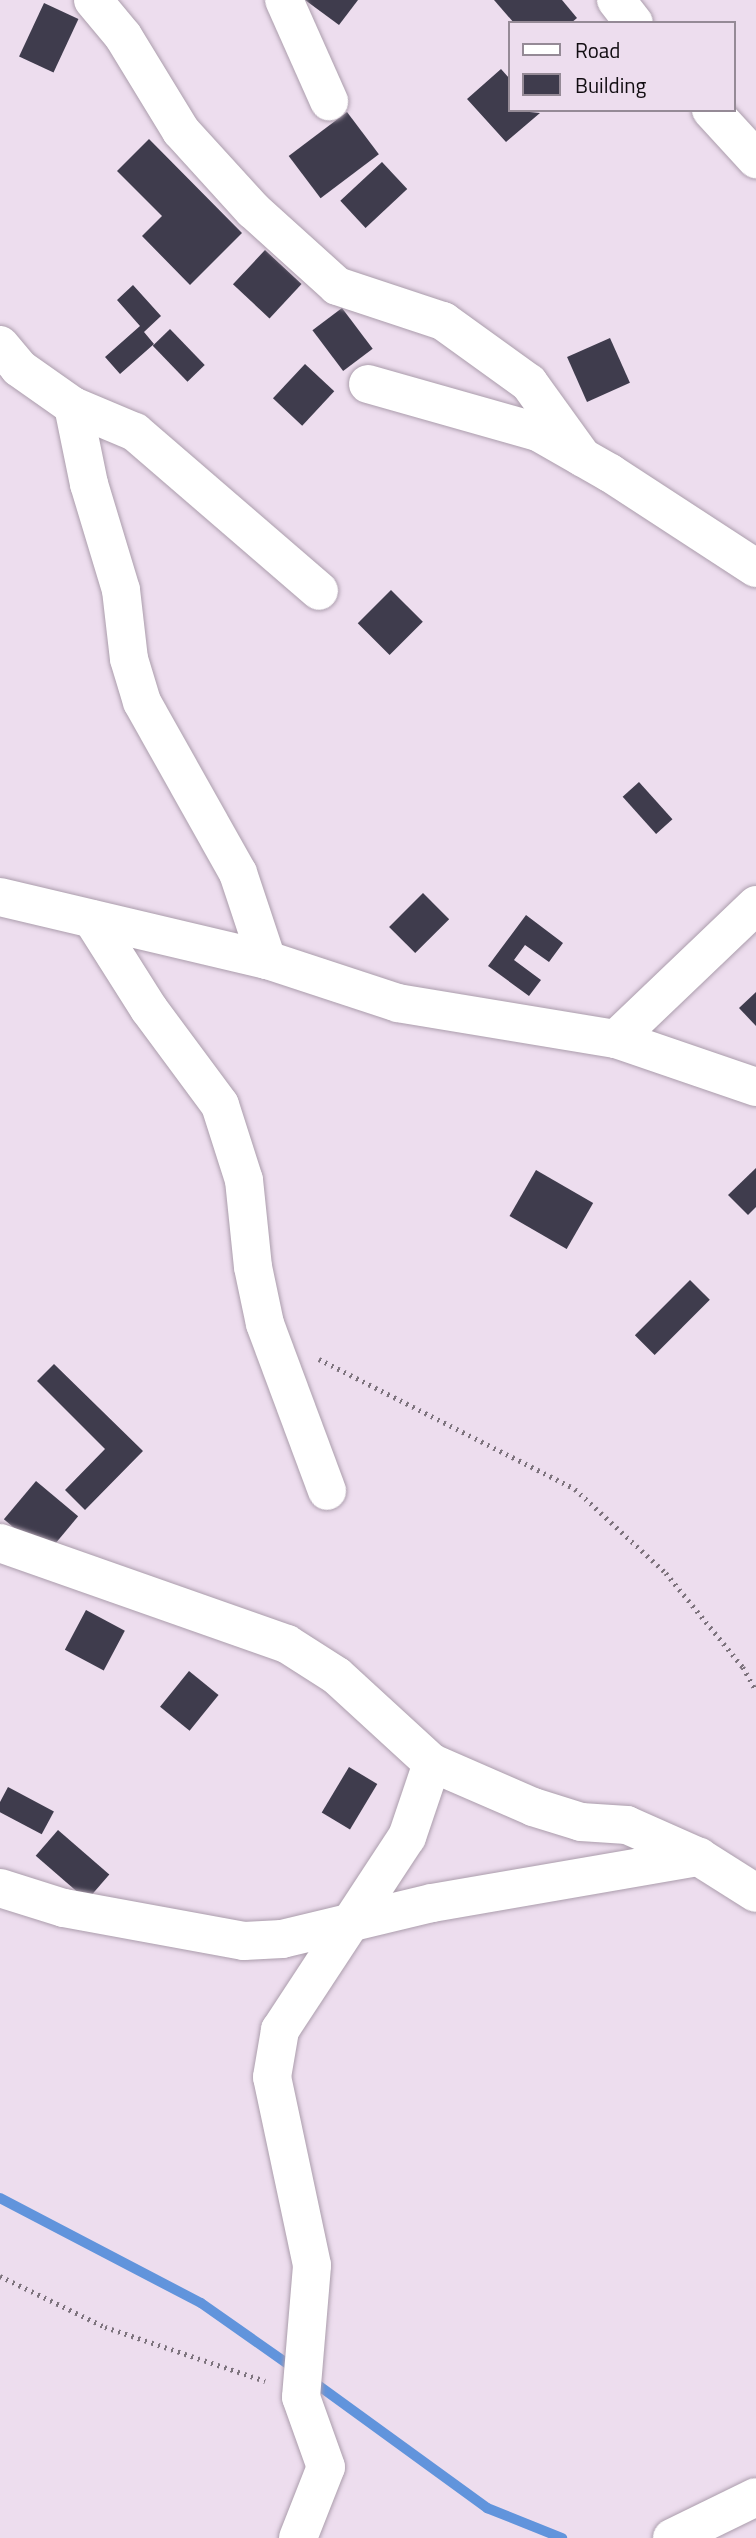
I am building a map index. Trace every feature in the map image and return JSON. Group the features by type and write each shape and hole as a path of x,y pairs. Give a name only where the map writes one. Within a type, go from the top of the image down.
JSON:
{"street":[{"path":"93,0 123,36 181,131 253,210 337,286 443,321 529,383 583,457"},
{"path":"284,0 329,101"},
{"path":"616,0 632,21"},
{"path":"713,112 756,159"},
{"path":"0,345 19,369 73,406 135,432 319,591"},
{"path":"368,384 486,415 538,432 583,457 756,568"},
{"path":"73,406 89,484 121,590 129,659 142,702 239,873 267,960"},
{"path":"0,897 267,960 398,1003 616,1040 756,1087"},
{"path":"616,1040 756,905"},
{"path":"92,919 149,1009 220,1105 244,1180 253,1267 265,1324 327,1491"},
{"path":"0,1543 287,1644 337,1676 432,1763 533,1807 581,1822 627,1825 699,1857 756,1893"},
{"path":"298,2538 326,2467 301,2397 312,2265 272,2077 280,2030 345,1926 407,1837 432,1763"},
{"path":"0,1888 64,1908 244,1941 282,1939 432,1903 699,1857"},
{"path":"672,2538 756,2497"}],"path":[{"path":"265,1324 332,1367 575,1489 666,1573 743,1667 756,1690"},
{"path":"0,2276 105,2327 236,2369 301,2397"}],"building":[{"path":"305,0 358,0 339,25"},
{"path":"494,0 562,0 577,18 573,21 512,21"},
{"path":"44,3 78,19 54,73 19,56"},
{"path":"501,69 508,77 508,112 540,113 506,142 467,99"},
{"path":"347,112 379,154 321,198 289,156"},
{"path":"149,139 242,233 190,285 142,236 162,216 117,171"},
{"path":"382,162 407,189 366,228 340,201"},
{"path":"265,250 302,284 270,318 233,284"},
{"path":"133,285 161,316 144,332 154,344 120,374 105,357 140,326 117,300"},
{"path":"342,308 373,349 343,371 312,330"},
{"path":"170,329 205,365 187,382 153,346"},
{"path":"610,338 630,383 587,402 567,357"},
{"path":"305,364 334,391 302,426 273,398"},
{"path":"391,590 423,622 390,655 358,623"},
{"path":"639,782 672,819 656,834 623,797"},
{"path":"423,893 449,919 415,953 389,927"},
{"path":"526,915 563,943 549,962 525,945 514,960 541,980 529,996 488,966"},
{"path":"756,992 756,1026 739,1008"},
{"path":"756,1168 756,1207 748,1215 728,1195"},
{"path":"536,1170 593,1203 567,1249 510,1216"},
{"path":"690,1280 710,1300 655,1355 635,1335"},
{"path":"54,1364 143,1451 85,1510 65,1490 105,1449 37,1381"},
{"path":"36,1481 78,1516 46,1555 4,1519"},
{"path":"86,1610 125,1631 104,1670 65,1650"},
{"path":"189,1671 219,1695 190,1731 160,1707"},
{"path":"349,1767 377,1784 350,1829 322,1812"},
{"path":"8,1787 54,1811 42,1834 0,1812 0,1802"},
{"path":"58,1830 109,1875 87,1900 36,1856"}],"waterway":[{"path":"0,2198 201,2303 295,2369"},
{"path":"311,2380 487,2508 562,2538"}]}
